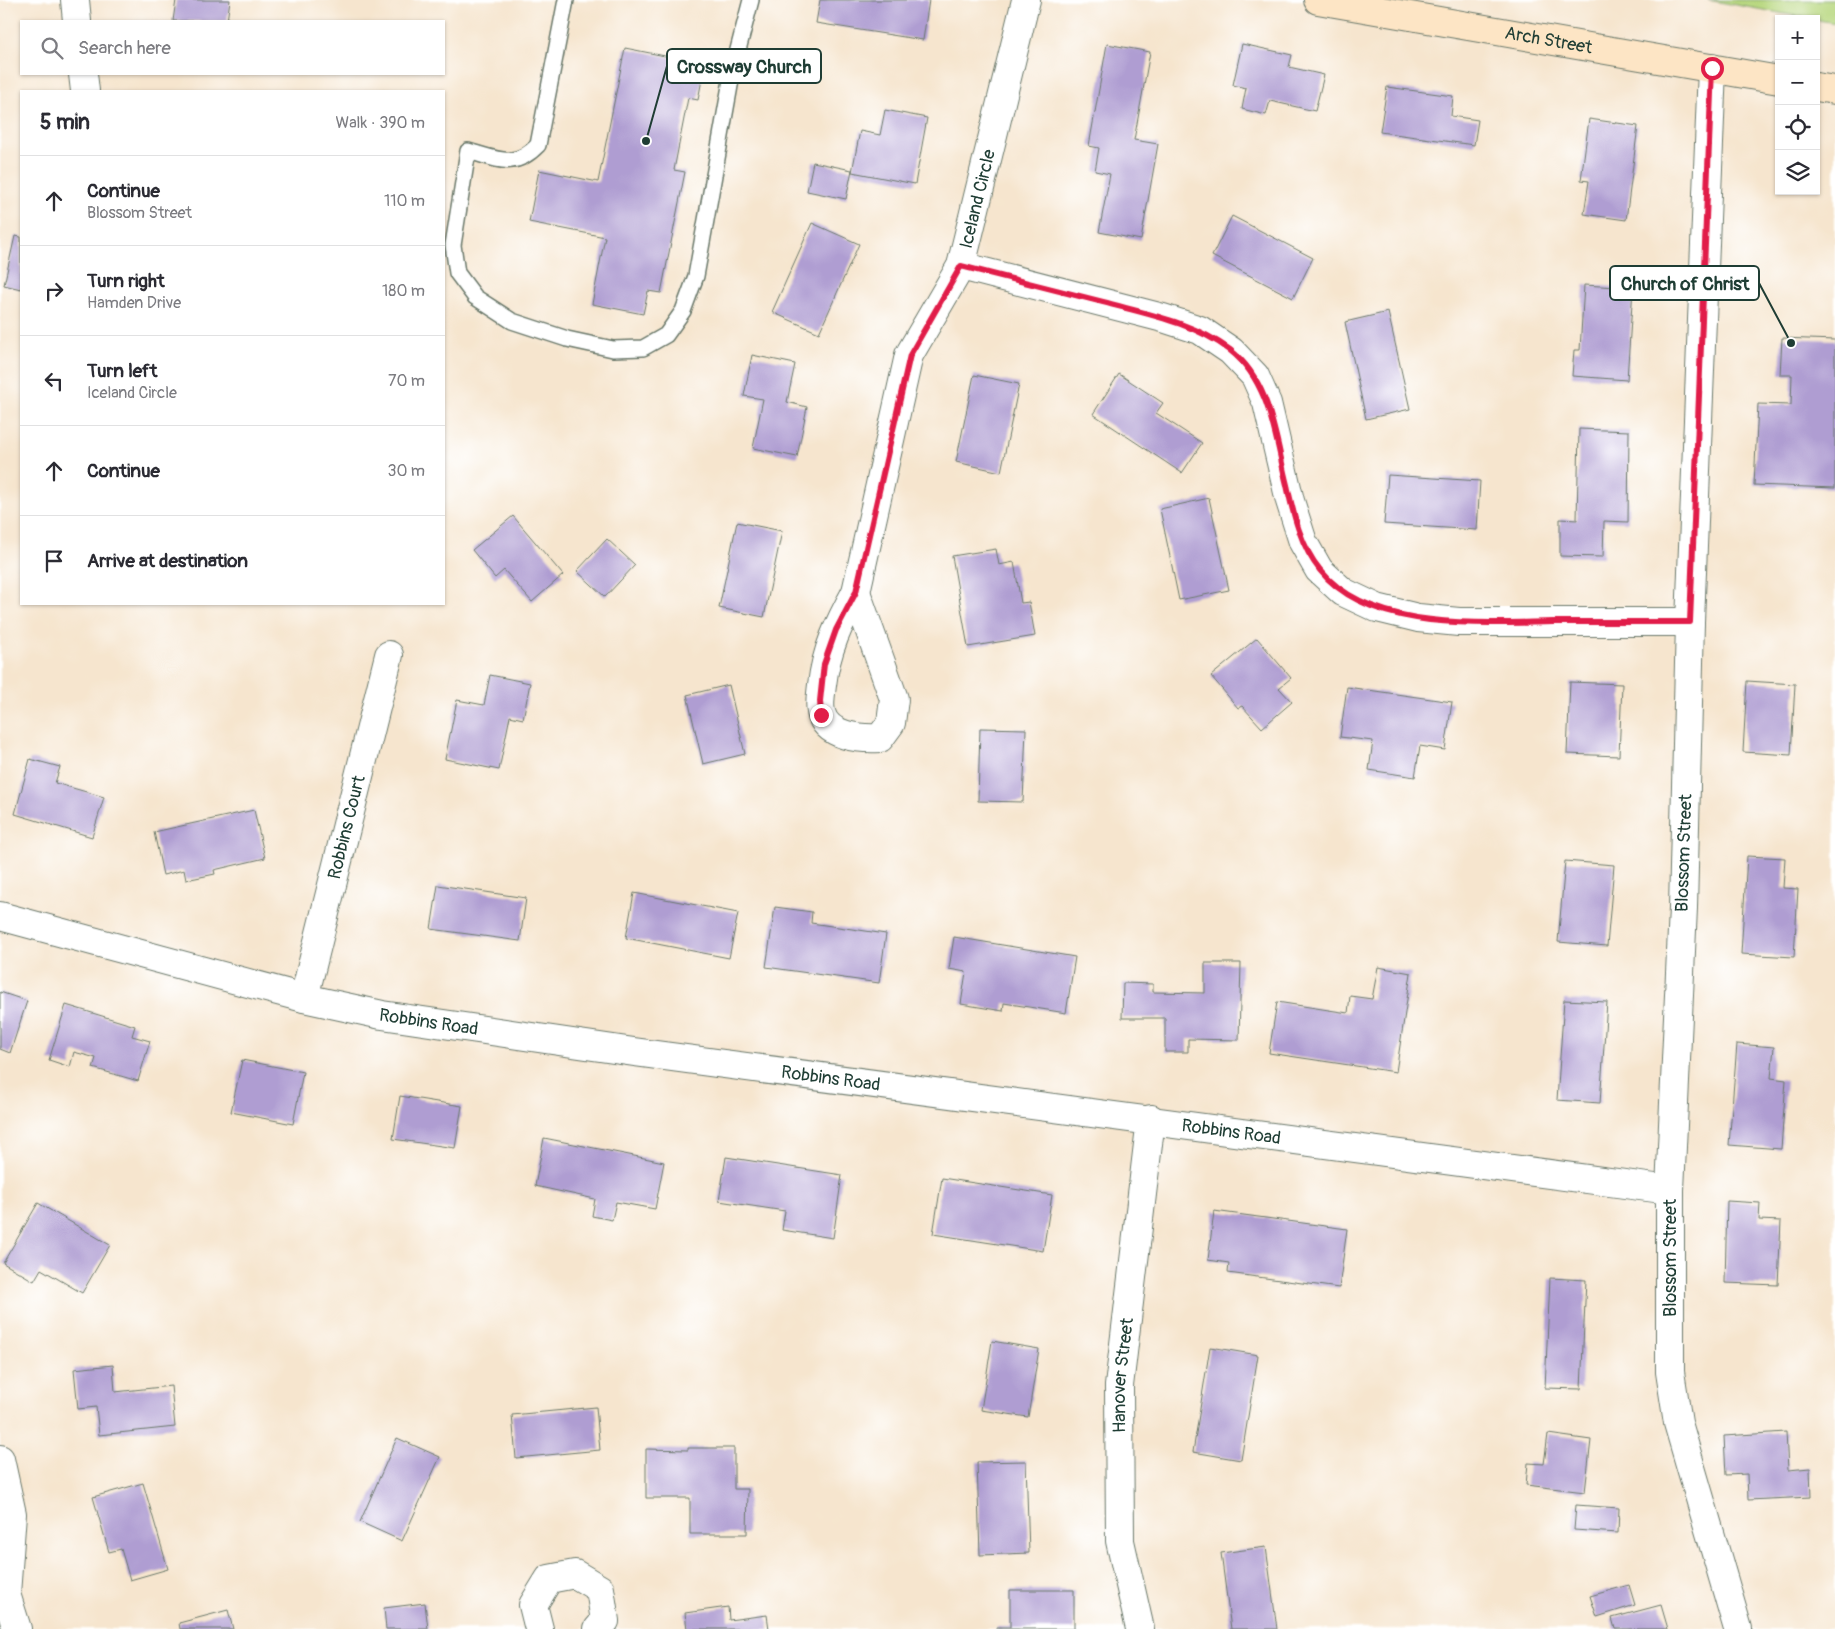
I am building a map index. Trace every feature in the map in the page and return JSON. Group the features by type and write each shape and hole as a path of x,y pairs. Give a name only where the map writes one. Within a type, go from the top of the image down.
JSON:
{"street":[{"path":"75,0 77,20"},
{"name":"Iceland Circle","path":"856,592 894,699 891,724 880,738 860,739 834,730 821,715 820,701 824,664 836,630 856,592 910,355 961,266 1026,0"},
{"name":"Arch Street","path":"1318,0 1775,79"},
{"name":"Blossom Street","path":"1712,68 1690,622 1683,908 1670,1190 1670,1372 1678,1422 1738,1629"},
{"path":"83,75 85,90"},
{"path":"1820,88 1835,90"},
{"path":"961,266 1163,318 1200,330 1231,351 1255,376 1267,403 1290,500 1303,542 1319,570 1343,592 1377,608 1418,618 1459,622 1690,622"},
{"name":"Robbins Court","path":"304,998 389,655"},
{"name":"Robbins Road","path":"0,916 304,998 382,1015 624,1051 1150,1119 1670,1190"},
{"name":"Hanover Street","path":"1140,1629 1120,1541 1119,1386 1150,1119"},
{"path":"0,1459 12,1514 6,1594 17,1629"},
{"path":"539,1629 533,1606 548,1579 574,1574 600,1590 604,1621 598,1629"}],"lane":[{"path":"566,0 538,145 525,158 505,161 468,151 453,245 457,273 475,297 512,320 567,339 613,349 643,348 666,335 683,311 696,276 733,69 751,0"}],"green space":[{"path":"1708,0 1835,0 1835,23 1820,20 1820,15 1791,15"}],"building":[{"path":"176,0 230,0 227,20 173,20"},
{"path":"820,0 929,0 923,40 816,23"},
{"path":"1107,44 1150,52 1134,140 1158,144 1141,240 1099,232 1110,174 1095,171 1099,148 1089,146"},
{"path":"1242,44 1292,55 1289,67 1324,75 1315,111 1270,101 1266,115 1242,109 1246,88 1233,85"},
{"path":"625,48 705,64 698,100 688,98 674,170 685,172 661,293 648,291 643,314 592,304 605,237 529,222 539,170 598,182"},
{"path":"1387,87 1453,96 1451,116 1478,120 1474,145 1380,132"},
{"path":"885,110 927,118 915,184 852,172 860,131 880,135"},
{"path":"1589,119 1638,126 1626,220 1584,214 1589,181 1581,180"},
{"path":"813,162 852,170 846,199 807,191"},
{"path":"1232,216 1313,258 1293,298 1212,256"},
{"path":"812,223 859,244 819,333 772,312"},
{"path":"15,236 20,237 20,289 4,285"},
{"path":"1584,285 1633,288 1627,380 1572,376 1574,350 1580,350"},
{"path":"1388,312 1410,409 1366,419 1345,322"},
{"path":"1782,338 1835,340 1835,488 1754,485 1758,404 1791,405 1792,375 1780,375"},
{"path":"752,355 795,364 787,402 807,407 797,457 753,448 763,399 744,396"},
{"path":"1119,374 1163,403 1156,413 1202,443 1182,473 1093,414"},
{"path":"974,375 1019,384 1001,472 956,462"},
{"path":"1579,429 1629,431 1628,522 1604,521 1603,557 1560,556 1560,519 1577,520"},
{"path":"1388,475 1480,481 1477,530 1384,524"},
{"path":"1209,498 1229,590 1179,600 1160,509"},
{"path":"513,516 563,575 532,602 504,570 495,578 472,550"},
{"path":"737,522 782,531 764,617 719,608"},
{"path":"607,539 635,565 605,597 577,571"},
{"path":"996,549 999,565 1014,562 1021,603 1029,602 1035,636 968,647 952,556"},
{"path":"1257,638 1291,678 1279,688 1292,702 1262,728 1242,706 1238,708 1211,676"},
{"path":"490,675 530,683 523,719 510,716 499,770 445,759 457,700 484,705"},
{"path":"1747,681 1795,684 1791,755 1743,752"},
{"path":"1570,682 1622,684 1619,756 1567,754"},
{"path":"729,685 745,754 703,764 687,695"},
{"path":"1347,687 1452,702 1445,750 1420,746 1415,777 1369,770 1373,741 1340,737"},
{"path":"980,728 1026,729 1023,802 978,801"},
{"path":"30,759 60,767 55,783 104,797 92,837 15,814"},
{"path":"254,810 265,858 214,870 215,874 186,880 184,870 163,875 154,832"},
{"path":"1747,856 1785,858 1783,888 1798,889 1794,957 1741,954"},
{"path":"1565,861 1614,865 1607,946 1558,942"},
{"path":"438,885 526,898 520,941 431,929"},
{"path":"634,893 738,913 729,958 626,938"},
{"path":"775,907 812,912 811,923 886,934 879,983 766,967"},
{"path":"954,937 1075,957 1066,1013 1004,1003 1003,1011 961,1004 966,972 949,969"},
{"path":"1205,963 1241,963 1239,1040 1188,1039 1188,1052 1165,1052 1165,1018 1122,1018 1123,983 1153,984 1153,992 1205,993"},
{"path":"1378,967 1411,973 1396,1072 1269,1053 1277,1002 1348,1013 1350,996 1372,999"},
{"path":"0,992 27,1001 10,1053 0,1049"},
{"path":"1564,1000 1607,1002 1600,1103 1557,1100"},
{"path":"66,1005 135,1026 132,1036 150,1041 138,1081 93,1068 96,1058 74,1052 70,1067 49,1060"},
{"path":"1737,1044 1774,1047 1771,1078 1786,1080 1781,1149 1729,1145"},
{"path":"242,1060 303,1072 293,1124 231,1112"},
{"path":"400,1096 462,1106 455,1148 393,1139"},
{"path":"544,1138 664,1162 655,1209 616,1202 612,1220 592,1216 595,1199 535,1186"},
{"path":"726,1157 842,1175 833,1238 782,1230 785,1211 719,1201"},
{"path":"942,1178 1052,1195 1043,1251 933,1234"},
{"path":"1727,1201 1760,1203 1759,1220 1781,1221 1778,1285 1725,1283"},
{"path":"38,1203 110,1245 82,1293 41,1269 34,1281 3,1263"},
{"path":"1214,1211 1347,1229 1339,1288 1228,1273 1229,1263 1208,1260"},
{"path":"1550,1278 1586,1280 1581,1389 1545,1388"},
{"path":"992,1341 1039,1349 1028,1417 981,1410"},
{"path":"1210,1347 1258,1355 1241,1460 1193,1452"},
{"path":"113,1365 115,1392 171,1386 175,1427 99,1435 96,1407 78,1409 74,1369"},
{"path":"596,1407 600,1450 516,1458 512,1415"},
{"path":"1786,1432 1788,1470 1810,1468 1811,1497 1748,1500 1747,1474 1726,1475 1724,1436"},
{"path":"1548,1434 1591,1440 1585,1492 1526,1485 1528,1463 1544,1464"},
{"path":"397,1438 440,1457 402,1541 360,1522"},
{"path":"688,1448 734,1448 734,1489 748,1489 747,1534 690,1534 690,1498 646,1498 646,1449 688,1450"},
{"path":"1026,1461 1029,1553 980,1555 977,1462"},
{"path":"143,1483 168,1569 130,1580 121,1549 109,1552 93,1497"},
{"path":"1576,1505 1619,1508 1618,1533 1574,1530"},
{"path":"1266,1547 1277,1629 1231,1629 1221,1553"},
{"path":"1629,1585 1635,1605 1597,1617 1590,1596"},
{"path":"1010,1590 1074,1590 1074,1629 997,1629 997,1627 1010,1627"},
{"path":"425,1603 428,1629 386,1629 384,1608"},
{"path":"1661,1605 1668,1629 1615,1629 1612,1618"},
{"path":"728,1607 729,1620 767,1615 769,1629 687,1629 685,1613"},
{"path":"228,1610 233,1629 180,1629 179,1623"}],"place":[{"name":"Crossway Church","path":"646,141"},
{"name":"Church of Christ","path":"1791,343"}],"route":[{"path":"821,715 820,701 824,664 836,630 856,592 910,355 934,310 961,266 1163,318 1200,330 1231,351 1255,376 1267,403 1290,500 1303,542 1319,570 1343,592 1377,608 1418,618 1459,622 1690,622 1712,68"}]}
